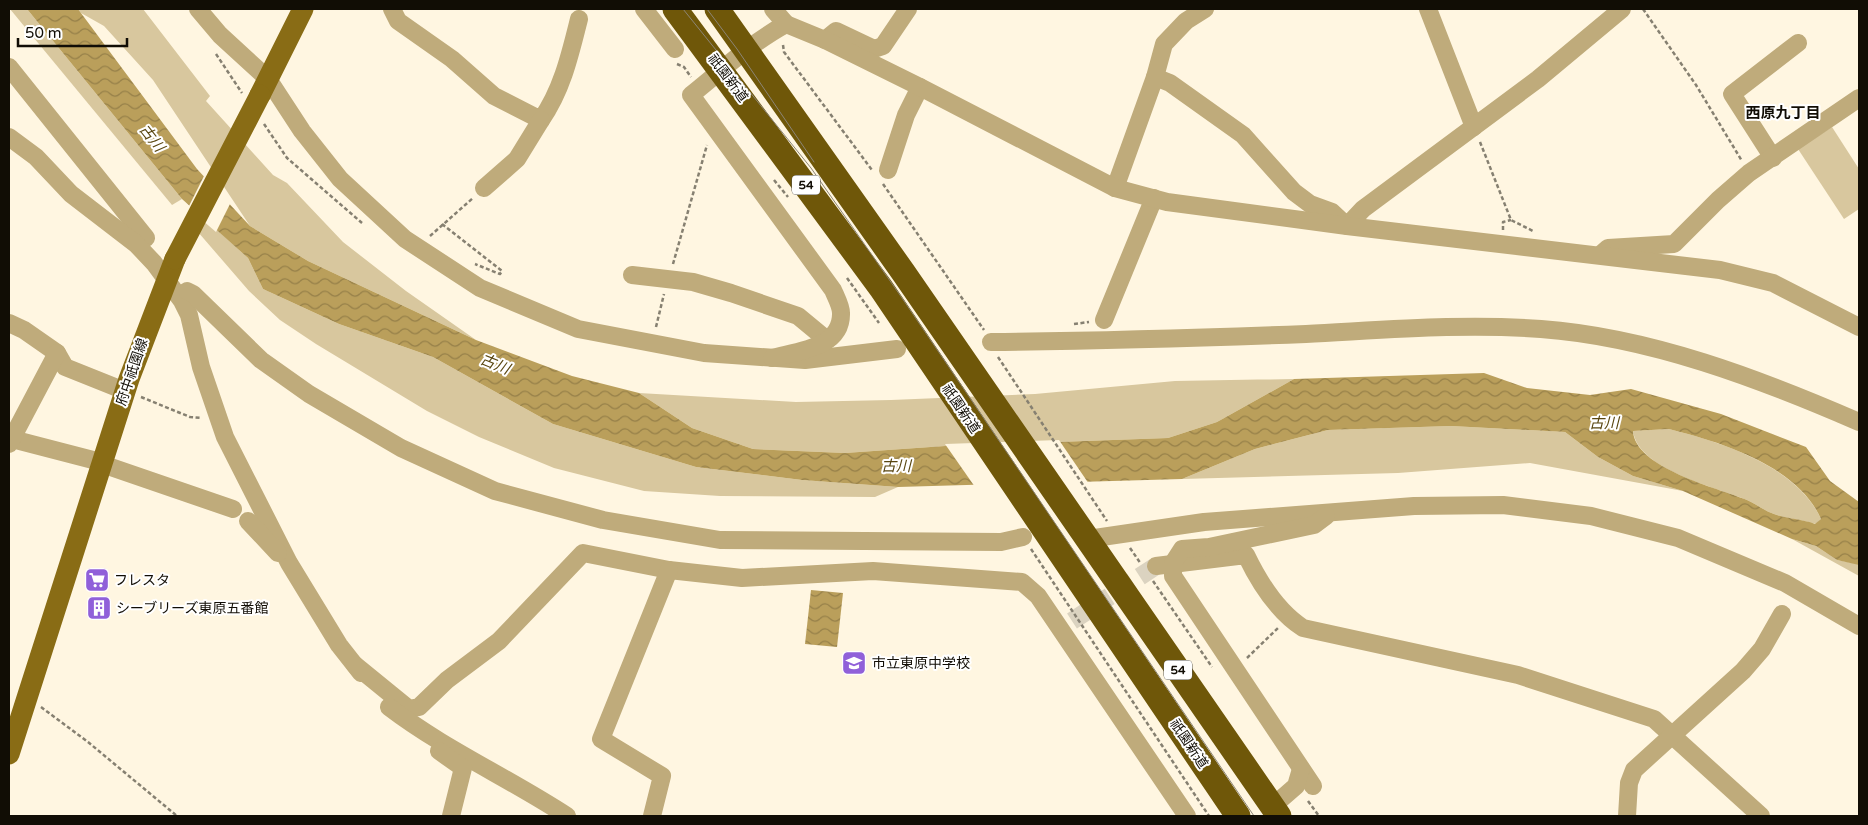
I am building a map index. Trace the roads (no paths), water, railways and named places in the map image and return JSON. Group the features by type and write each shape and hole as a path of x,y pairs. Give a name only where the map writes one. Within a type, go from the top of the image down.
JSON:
{"highway":[{"name":"祇園新道","path":"675,9 722,70 881,288 932,366 1031,530 1238,816"},
{"name":"54","path":"717,9 747,49 1276,811"}],"main road":[{"name":"府中祇園線","path":"9,754 126,391 165,280 302,9"}],"street":[{"path":"198,9 302,131 340,179 405,239 480,288 578,329 704,353 805,360 897,348"},
{"path":"392,9 398,21 452,59 494,96 541,120"},
{"path":"644,9 675,49"},
{"path":"773,9 784,31"},
{"path":"825,40 836,31 874,49 883,46 908,9"},
{"path":"1115,188 1155,77 1164,44 1182,15 1205,9"},
{"path":"1428,9 1474,126"},
{"path":"1347,226 1363,209 1538,79 1622,9"},
{"path":"484,188 518,159 554,102 568,66 579,19"},
{"path":"772,358 820,346 838,329 841,312 834,290 691,95 770,32 784,31 825,40 1115,188 1154,198 1347,226 1720,270 1773,283 1859,327"},
{"path":"1773,158 1732,94 1798,43"},
{"path":"9,67 146,238"},
{"path":"1155,77 1170,84 1243,135 1294,192 1310,204 1332,212 1347,226"},
{"path":"888,170 906,115 920,87"},
{"path":"1598,257 1608,248 1674,244 1718,200 1749,173 1859,98"},
{"path":"9,136 36,157 71,194 136,244 154,263 182,300 189,315 201,367 225,437 289,563 339,645 383,702 412,724 528,790 567,816"},
{"path":"1104,320 1154,198"},
{"path":"632,275 693,282 731,293 798,316 828,340"},
{"path":"187,291 193,294 261,360 309,394 401,448 495,491 603,520 720,540 1002,542 1031,530"},
{"path":"9,323 24,330 57,353 65,367 126,391"},
{"path":"991,342 1121,341 1455,325 1543,329 1623,342 1695,360 1780,388 1859,422"},
{"path":"57,353 11,442 93,460 233,509"},
{"path":"1082,531 1118,534 1204,522 1333,512 1414,506 1503,505 1591,516 1678,538 1785,583 1859,626"},
{"path":"1157,570 1182,549 1209,547 1314,525 1333,512"},
{"path":"248,521 289,563"},
{"path":"355,665 409,710 419,707 447,680 498,641 583,553 669,570 742,578 873,572 1022,582 1066,625 1187,816"},
{"path":"1157,570 1246,555 1254,571 1288,618 1303,628 1518,676 1654,719 1761,816"},
{"path":"652,816 662,776 601,739 669,570"},
{"path":"1157,570 1172,576 1301,769 1310,792"},
{"path":"1627,816 1629,783 1634,770 1743,671 1762,649 1782,614"},
{"path":"412,724 426,742 464,768 451,816"},
{"path":"1276,811 1296,786 1301,769"}],"water":[{"name":"古川","path":"27,9 78,9 197,169 250,226 308,261 476,340 572,376 639,393 692,428 753,449 845,453 945,446 1168,438 1217,422 1294,379 1484,373 1527,388 1590,395 1631,389 1721,414 1806,447 1830,481 1859,502 1859,565 1837,560 1816,546 1792,539 1683,491 1633,476 1598,457 1565,432 1451,426 1328,430 1255,449 1182,479 898,487 802,480 696,467 553,424 433,357 339,324 263,289 248,258 182,199","holes":["1669,429 1734,449 1777,471 1795,484 1810,500 1821,519 1815,524 1779,516 1747,500 1680,475 1648,456 1637,444 1633,431"]},
{"path":"811,590 843,593 837,647 805,644"}],"tunnel":[{"path":"1072,621 1156,566"}],"tram line":[{"path":"683,9 811,168 900,295 1254,816"},
{"path":"707,9 737,49 814,162"}],"place":[{"name":"フレスタ","path":"97,580"},
{"name":"シーブリーズ東原五番館","path":"99,608"},
{"name":"市立東原中学校","path":"854,663"}],"district":[{"name":"西原九丁目","path":"1783,113"}]}
